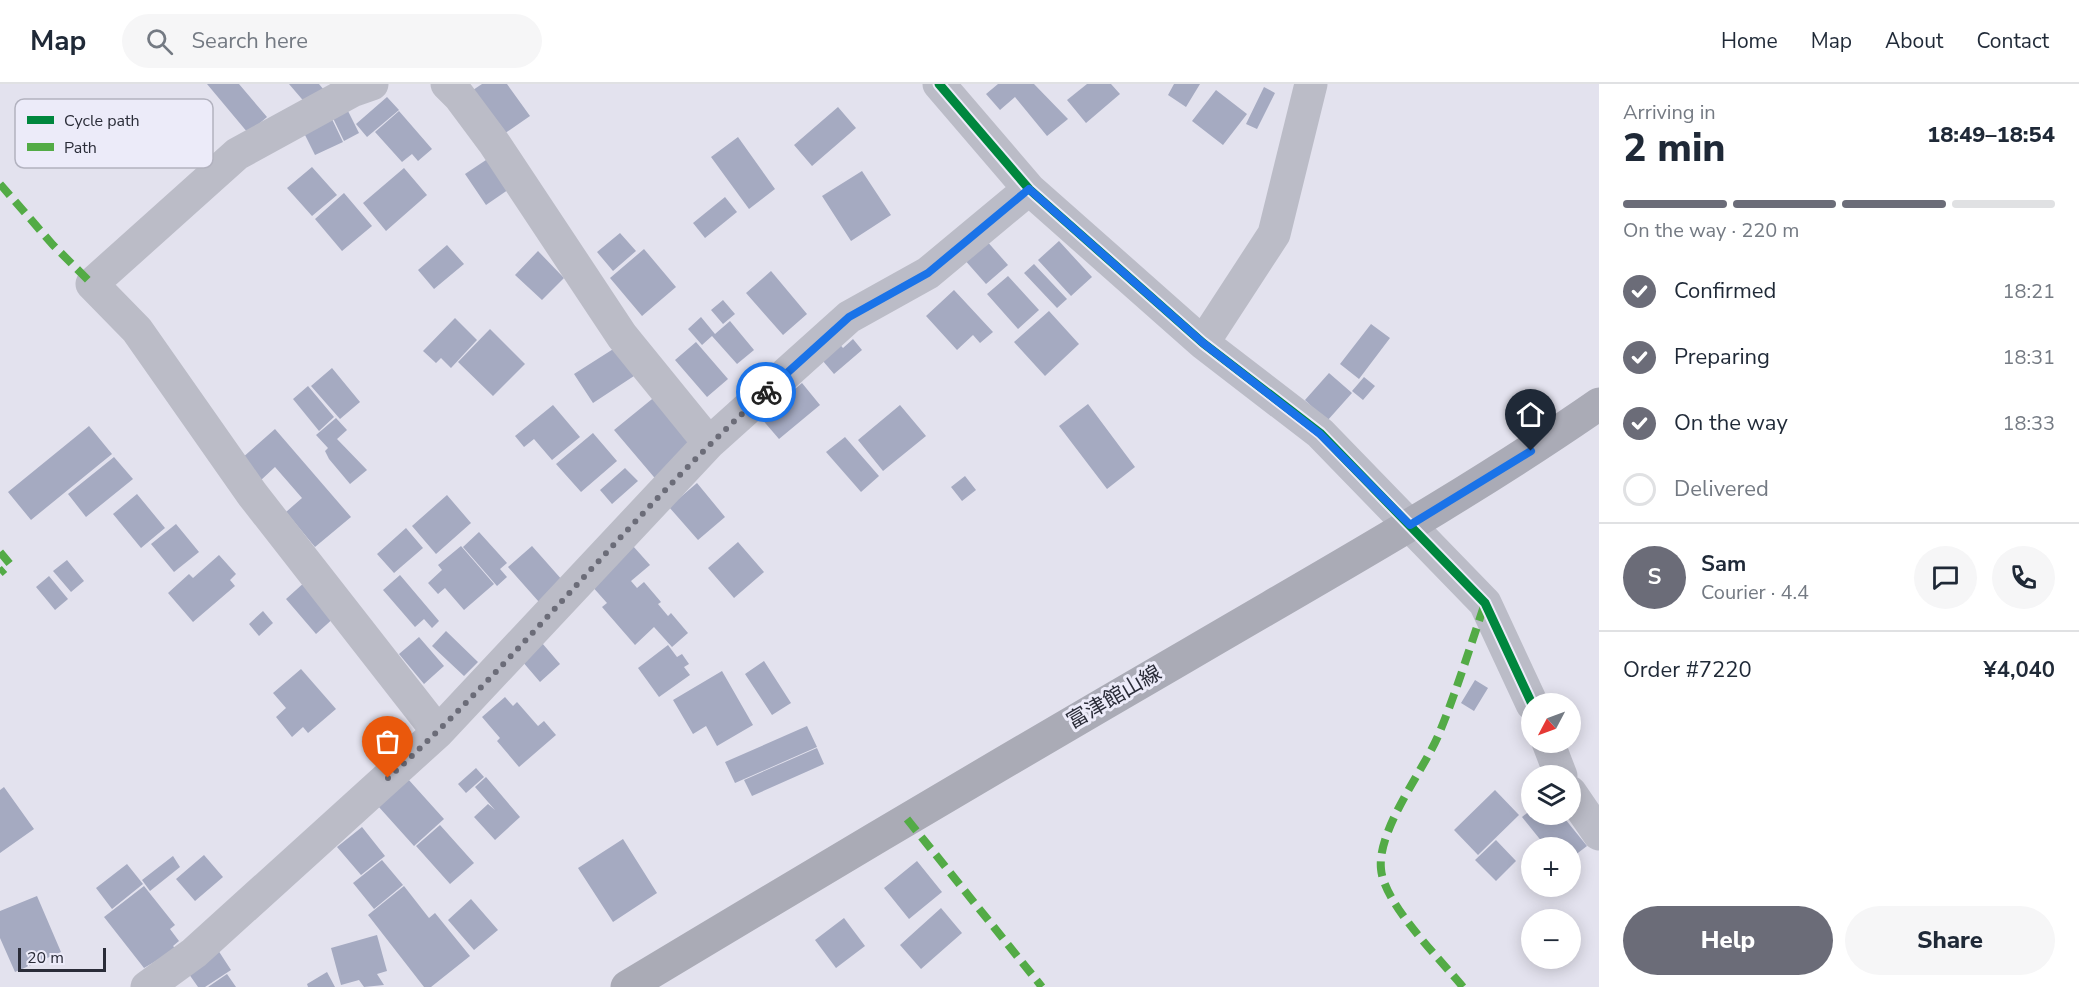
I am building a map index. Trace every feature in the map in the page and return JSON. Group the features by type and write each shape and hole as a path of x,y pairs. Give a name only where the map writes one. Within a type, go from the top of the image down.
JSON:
{"main road":[{"name":"富津館山線","path":"627,987 907,819 1410,525 1531,451 1599,404"}],"street":[{"path":"447,84 459,96 494,143 622,336 709,443"},
{"path":"939,84 1029,189 1203,343 1320,434 1410,525 1485,603 1527,693"},
{"path":"1203,343 1274,234 1311,84"},
{"path":"358,86 237,154 92,284 137,330 252,494 438,732"},
{"path":"147,987 194,953 438,732 709,443 849,317 928,273 1029,189"},
{"path":"1581,808 1599,834"}],"building":[{"path":"207,84 239,84 267,117 248,133"},
{"path":"289,84 319,84 324,90 307,105"},
{"path":"482,84 507,84 530,116 501,136 470,92"},
{"path":"998,84 1034,84 1068,119 1047,136 1015,97 1000,110 986,94"},
{"path":"1087,84 1111,84 1120,94 1086,123 1067,100"},
{"path":"1174,84 1200,84 1186,107 1168,95"},
{"path":"1264,87 1275,93 1257,129 1246,124"},
{"path":"1216,90 1247,114 1223,145 1192,121"},
{"path":"387,97 399,110 367,137 356,124"},
{"path":"838,107 856,128 812,166 794,145"},
{"path":"347,109 359,133 344,141 332,116"},
{"path":"399,111 432,149 418,161 412,154 402,162 375,132"},
{"path":"330,115 343,142 315,155 302,129"},
{"path":"738,137 775,189 749,209 711,157"},
{"path":"495,154 515,185 486,205 465,174"},
{"path":"312,167 337,195 312,216 287,188"},
{"path":"404,168 427,195 386,231 363,203"},
{"path":"862,171 891,215 851,241 822,196"},
{"path":"344,193 372,226 342,251 315,219"},
{"path":"725,197 737,212 705,238 693,223"},
{"path":"620,233 636,251 613,271 597,252"},
{"path":"985,239 1008,265 986,284 963,258"},
{"path":"1059,241 1092,277 1071,296 1038,260"},
{"path":"447,245 464,264 434,289 418,270"},
{"path":"644,249 676,287 642,316 610,278"},
{"path":"538,251 564,278 542,300 515,275"},
{"path":"1034,264 1067,299 1057,308 1024,273"},
{"path":"771,271 807,314 783,335 746,293"},
{"path":"1008,276 1039,310 1018,329 987,294"},
{"path":"954,290 993,332 980,343 973,335 957,350 926,316"},
{"path":"723,300 735,314 723,324 711,310"},
{"path":"1049,311 1079,344 1045,376 1014,342"},
{"path":"701,317 715,334 730,321 754,350 737,364 712,336 702,345 688,329"},
{"path":"455,318 477,340 451,368 441,358 436,363 423,351"},
{"path":"1371,324 1390,338 1359,379 1340,364"},
{"path":"490,329 525,364 493,396 458,362"},
{"path":"834,338 843,348 853,339 862,350 834,374 817,354"},
{"path":"696,342 728,379 707,397 675,360"},
{"path":"618,346 637,374 593,403 574,374"},
{"path":"332,368 360,402 340,419 311,386"},
{"path":"1329,373 1352,393 1327,421 1305,400"},
{"path":"1364,377 1375,386 1363,400 1352,391"},
{"path":"802,383 820,405 779,439 761,418"},
{"path":"308,386 334,417 319,431 293,399"},
{"path":"657,395 697,442 659,483 614,430"},
{"path":"1088,404 1135,467 1107,489 1059,426"},
{"path":"553,405 580,437 552,460 534,439 524,447 515,436"},
{"path":"900,405 926,436 883,471 858,440"},
{"path":"336,418 347,430 337,439 367,470 350,484 329,459 325,451 328,448 316,435"},
{"path":"89,426 112,454 31,520 8,492"},
{"path":"275,429 351,517 315,547 286,512 302,498 275,467 260,481 241,459"},
{"path":"593,433 617,461 581,492 556,464"},
{"path":"845,437 879,476 861,492 826,452"},
{"path":"114,457 133,479 86,517 68,494"},
{"path":"625,468 638,481 612,504 600,490"},
{"path":"965,476 976,490 962,501 951,487"},
{"path":"697,483 725,517 698,540 669,507"},
{"path":"137,494 165,528 141,548 113,514"},
{"path":"447,495 471,523 436,554 412,526"},
{"path":"176,524 199,552 174,572 151,544"},
{"path":"406,528 423,548 394,573 377,554"},
{"path":"479,532 507,563 500,569 507,577 497,586 463,547"},
{"path":"738,542 764,572 734,598 708,568"},
{"path":"461,546 494,584 464,610 445,588 438,594 428,583 442,570 438,565"},
{"path":"532,546 563,581 539,602 508,567"},
{"path":"633,546 650,565 631,581 637,588 644,582 661,602 658,604 668,616 671,613 688,633 672,647 654,627 635,645 602,607 607,603 590,584"},
{"path":"219,555 236,574 230,580 235,586 193,622 168,593 189,574 193,578"},
{"path":"67,560 84,581 71,592 53,571"},
{"path":"400,575 439,621 432,628 424,619 415,627 383,590"},
{"path":"49,576 68,599 55,610 36,587"},
{"path":"306,581 336,616 316,634 286,599"},
{"path":"263,611 273,623 259,636 249,624"},
{"path":"446,631 478,662 464,676 432,646"},
{"path":"419,637 444,666 424,684 399,654"},
{"path":"542,643 560,664 540,682 522,661"},
{"path":"668,645 677,657 682,654 689,664 684,667 690,675 659,697 638,668"},
{"path":"764,661 791,703 772,715 745,674"},
{"path":"301,669 336,709 308,733 303,727 292,737 276,717 286,708 273,693"},
{"path":"722,671 753,725 717,746 706,726 693,734 673,700"},
{"path":"1475,680 1488,688 1474,711 1461,703"},
{"path":"505,697 513,706 517,702 538,726 544,721 556,735 519,767 497,741 500,738 482,717"},
{"path":"807,726 817,747 735,783 725,762"},
{"path":"817,748 824,764 752,796 744,780"},
{"path":"476,768 484,777 466,793 458,784"},
{"path":"486,777 520,817 495,840 474,817 488,804 495,810 475,787"},
{"path":"408,779 444,819 414,846 378,806"},
{"path":"4,787 34,829 0,853 0,790"},
{"path":"1495,790 1519,815 1478,855 1454,830"},
{"path":"440,825 474,863 450,884 416,846"},
{"path":"1528,825 1570,825 1580,837 1538,837"},
{"path":"362,827 385,856 361,875 337,847"},
{"path":"623,839 657,893 613,922 578,868"},
{"path":"1581,839 1587,846 1581,851"},
{"path":"1496,840 1516,861 1496,881 1475,860"},
{"path":"204,855 223,877 195,901 176,879"},
{"path":"173,856 180,867 150,891 142,880"},
{"path":"382,860 403,885 374,909 353,883"},
{"path":"917,861 942,892 909,919 884,888"},
{"path":"127,864 143,884 112,909 96,888"},
{"path":"144,886 175,925 170,929 179,941 173,946 176,949 144,968 104,917"},
{"path":"404,886 429,918 435,913 470,956 431,987 424,987 368,915"},
{"path":"37,896 61,952 15,972 0,938 0,911"},
{"path":"471,899 498,930 474,950 448,920"},
{"path":"941,908 962,933 921,969 900,945"},
{"path":"844,918 865,946 836,968 815,940"},
{"path":"377,935 387,971 377,974 384,985 364,987 359,980 341,985 331,948"},
{"path":"216,947 231,970 205,987 198,987 184,967"},
{"path":"327,972 335,987 308,987 307,984"},
{"path":"227,974 236,987 208,987"}],"marked path":[{"path":"0,184 53,245 92,284"},
{"path":"0,552 10,564 0,573"},
{"path":"1463,987 1402,914 1384,883 1381,869 1386,837 1393,819 1438,736 1485,603"},
{"path":"907,819 1042,987"}],"cycle path":[{"path":"939,84 1029,189 1203,343 1320,433 1485,603 1527,693"}],"way so far":[{"path":"388,778 438,732 709,443 766,392"}],"route":[{"path":"766,392 849,317 928,273 1029,189 1203,343 1320,434 1410,525 1531,451"}]}
